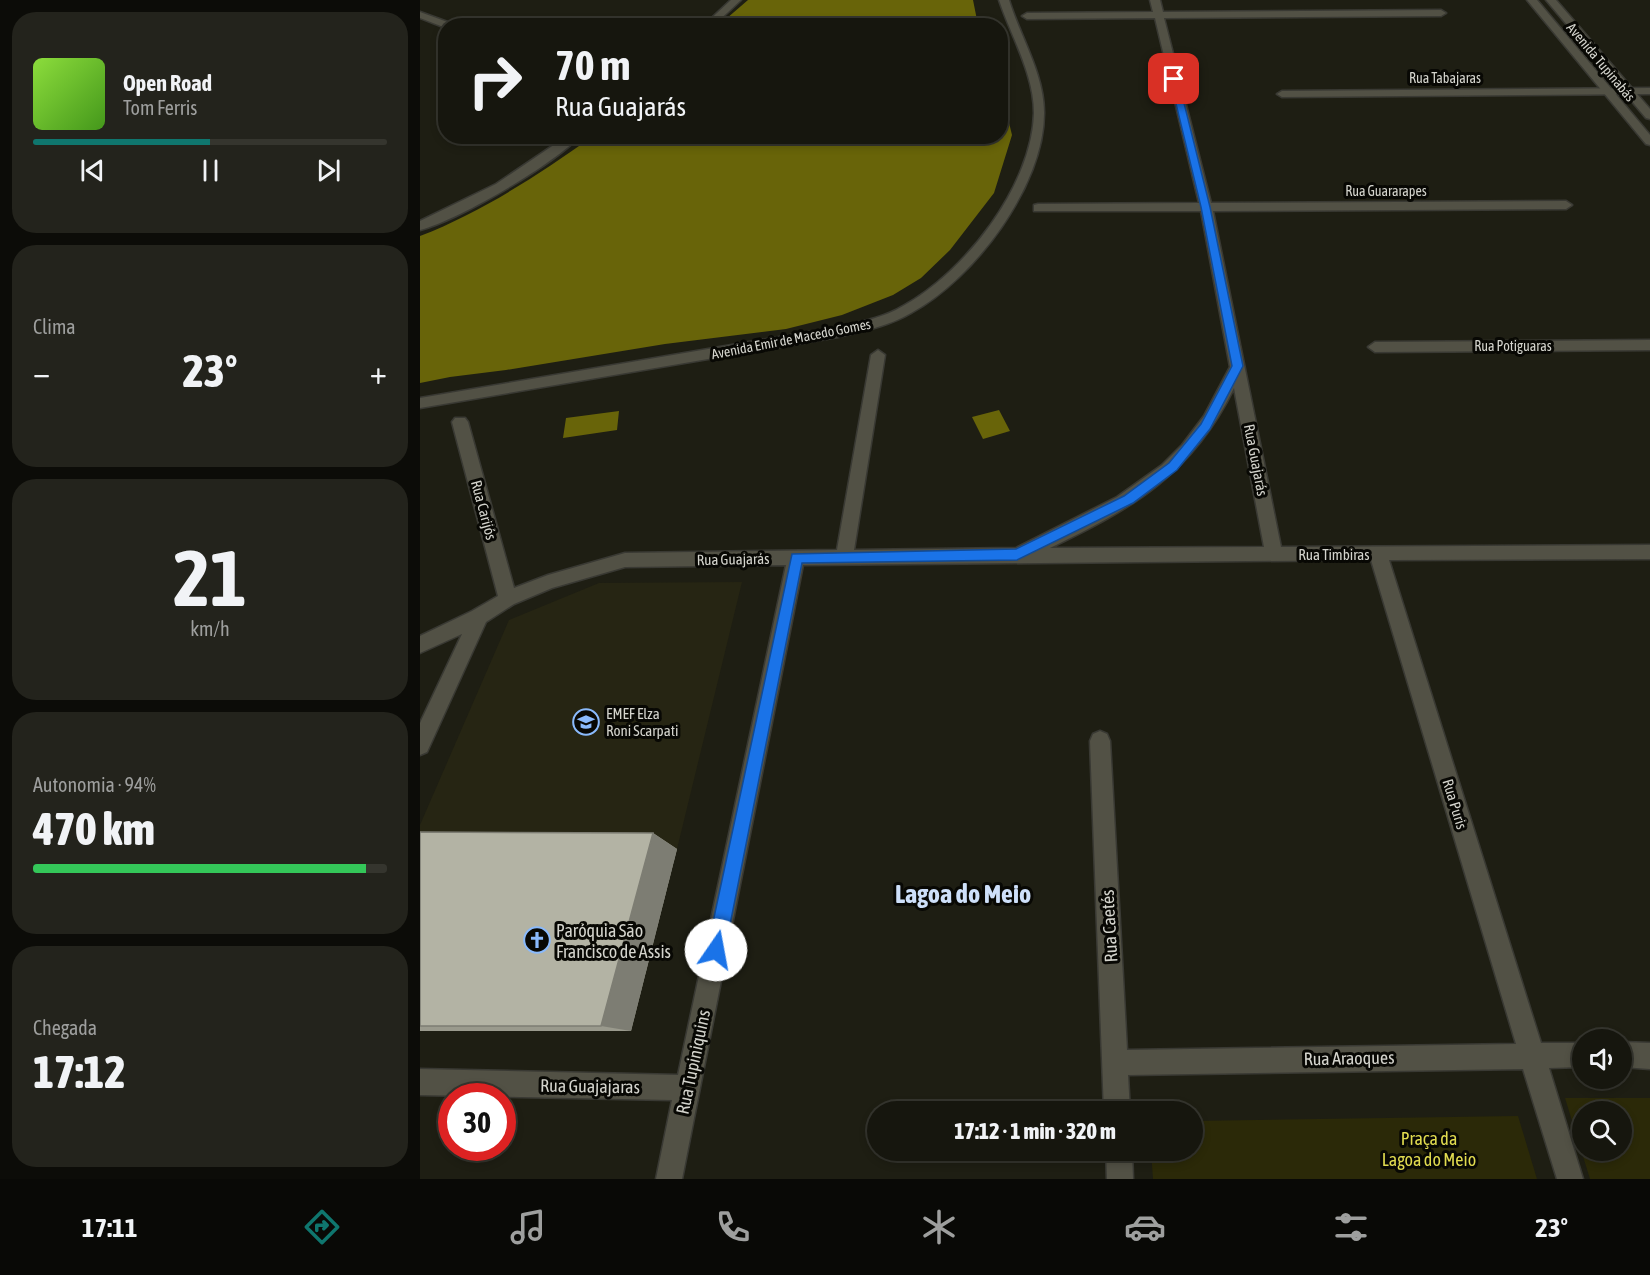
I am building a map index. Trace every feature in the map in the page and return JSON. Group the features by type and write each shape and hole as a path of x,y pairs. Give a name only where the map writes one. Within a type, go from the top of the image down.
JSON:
{"street":[{"path":"716,18 736,0"},
{"name":"Avenida Emir de Macedo Gomes","path":"420,403 875,324 901,313 933,292 971,257 1011,207 1028,172 1036,145 1039,111 1031,75 1004,0"},
{"name":"Rua Guajarás","path":"1155,0 1206,207 1274,554"},
{"name":"Avenida Tupinabás","path":"1532,0 1650,142"},
{"name":"Avenida Tupinabás","path":"1551,0 1650,116"},
{"path":"1027,16 1441,14"},
{"path":"420,15 438,22"},
{"name":"Rua Tabajaras","path":"1282,94 1650,91"},
{"path":"420,226 441,218 498,186 563,144"},
{"name":"Rua Guararapes","path":"1038,208 1566,205"},
{"name":"Rua Potiguaras","path":"1376,347 1650,345"},
{"path":"844,558 878,355"},
{"name":"Rua Guajarás","path":"420,645 478,617 508,599 548,582 625,560 1017,555 1129,500 1173,466 1206,426 1238,366"},
{"name":"Rua Carijós","path":"460,422 508,599"},
{"name":"Rua Timbiras","path":"1017,555 1650,552"},
{"name":"Rua Puris","path":"1378,553 1570,1179"},
{"name":"Rua Tupiniquins","path":"669,1179 796,558"},
{"path":"420,745 478,617"},
{"name":"Rua Caetés","path":"1100,741 1117,1101"},
{"name":"Rua Araoques","path":"1115,1063 1572,1055"},
{"path":"1632,1055 1650,1056"},
{"name":"Rua Guajajaras","path":"420,1082 688,1088"},
{"path":"1119,1161 1120,1179"}],"shaded area":[{"path":"748,0 973,0 977,18 727,18"},
{"path":"1008,119 1012,135 994,193 950,250 921,278 893,295 842,315 786,329 665,344 420,383 420,236 465,216 509,192 582,144 1008,144"},
{"path":"999,410 1010,431 983,439 972,417"},
{"path":"619,411 617,430 563,438 566,418"},
{"name":"EMEF Elza Roni Scarpati","path":"742,582 677,849 420,848 420,825 509,620 599,583"}],"green space":[{"path":"1565,1098 1650,1098 1650,1179 1590,1179 1584,1161 1632,1161 1632,1101 1572,1101 1572,1121"},
{"name":"Praça da Lagoa do Meio","path":"1518,1116 1537,1179 1153,1179 1152,1161 1203,1161 1203,1121"}],"building":[{"name":"Paróquia São Francisco de Assis","path":"420,832 653,833 601,1026 420,1026"}],"place":[{"name":"EMEF Elza Roni Scarpati","path":"586,722"},
{"name":"Paróquia São Francisco de Assis","path":"537,940"}],"district":[{"name":"Lagoa do Meio","path":"963,894"}],"route":[{"path":"716,950 796,558 1017,555 1129,500 1173,466 1206,426 1238,366 1206,207 1174,79"}]}
